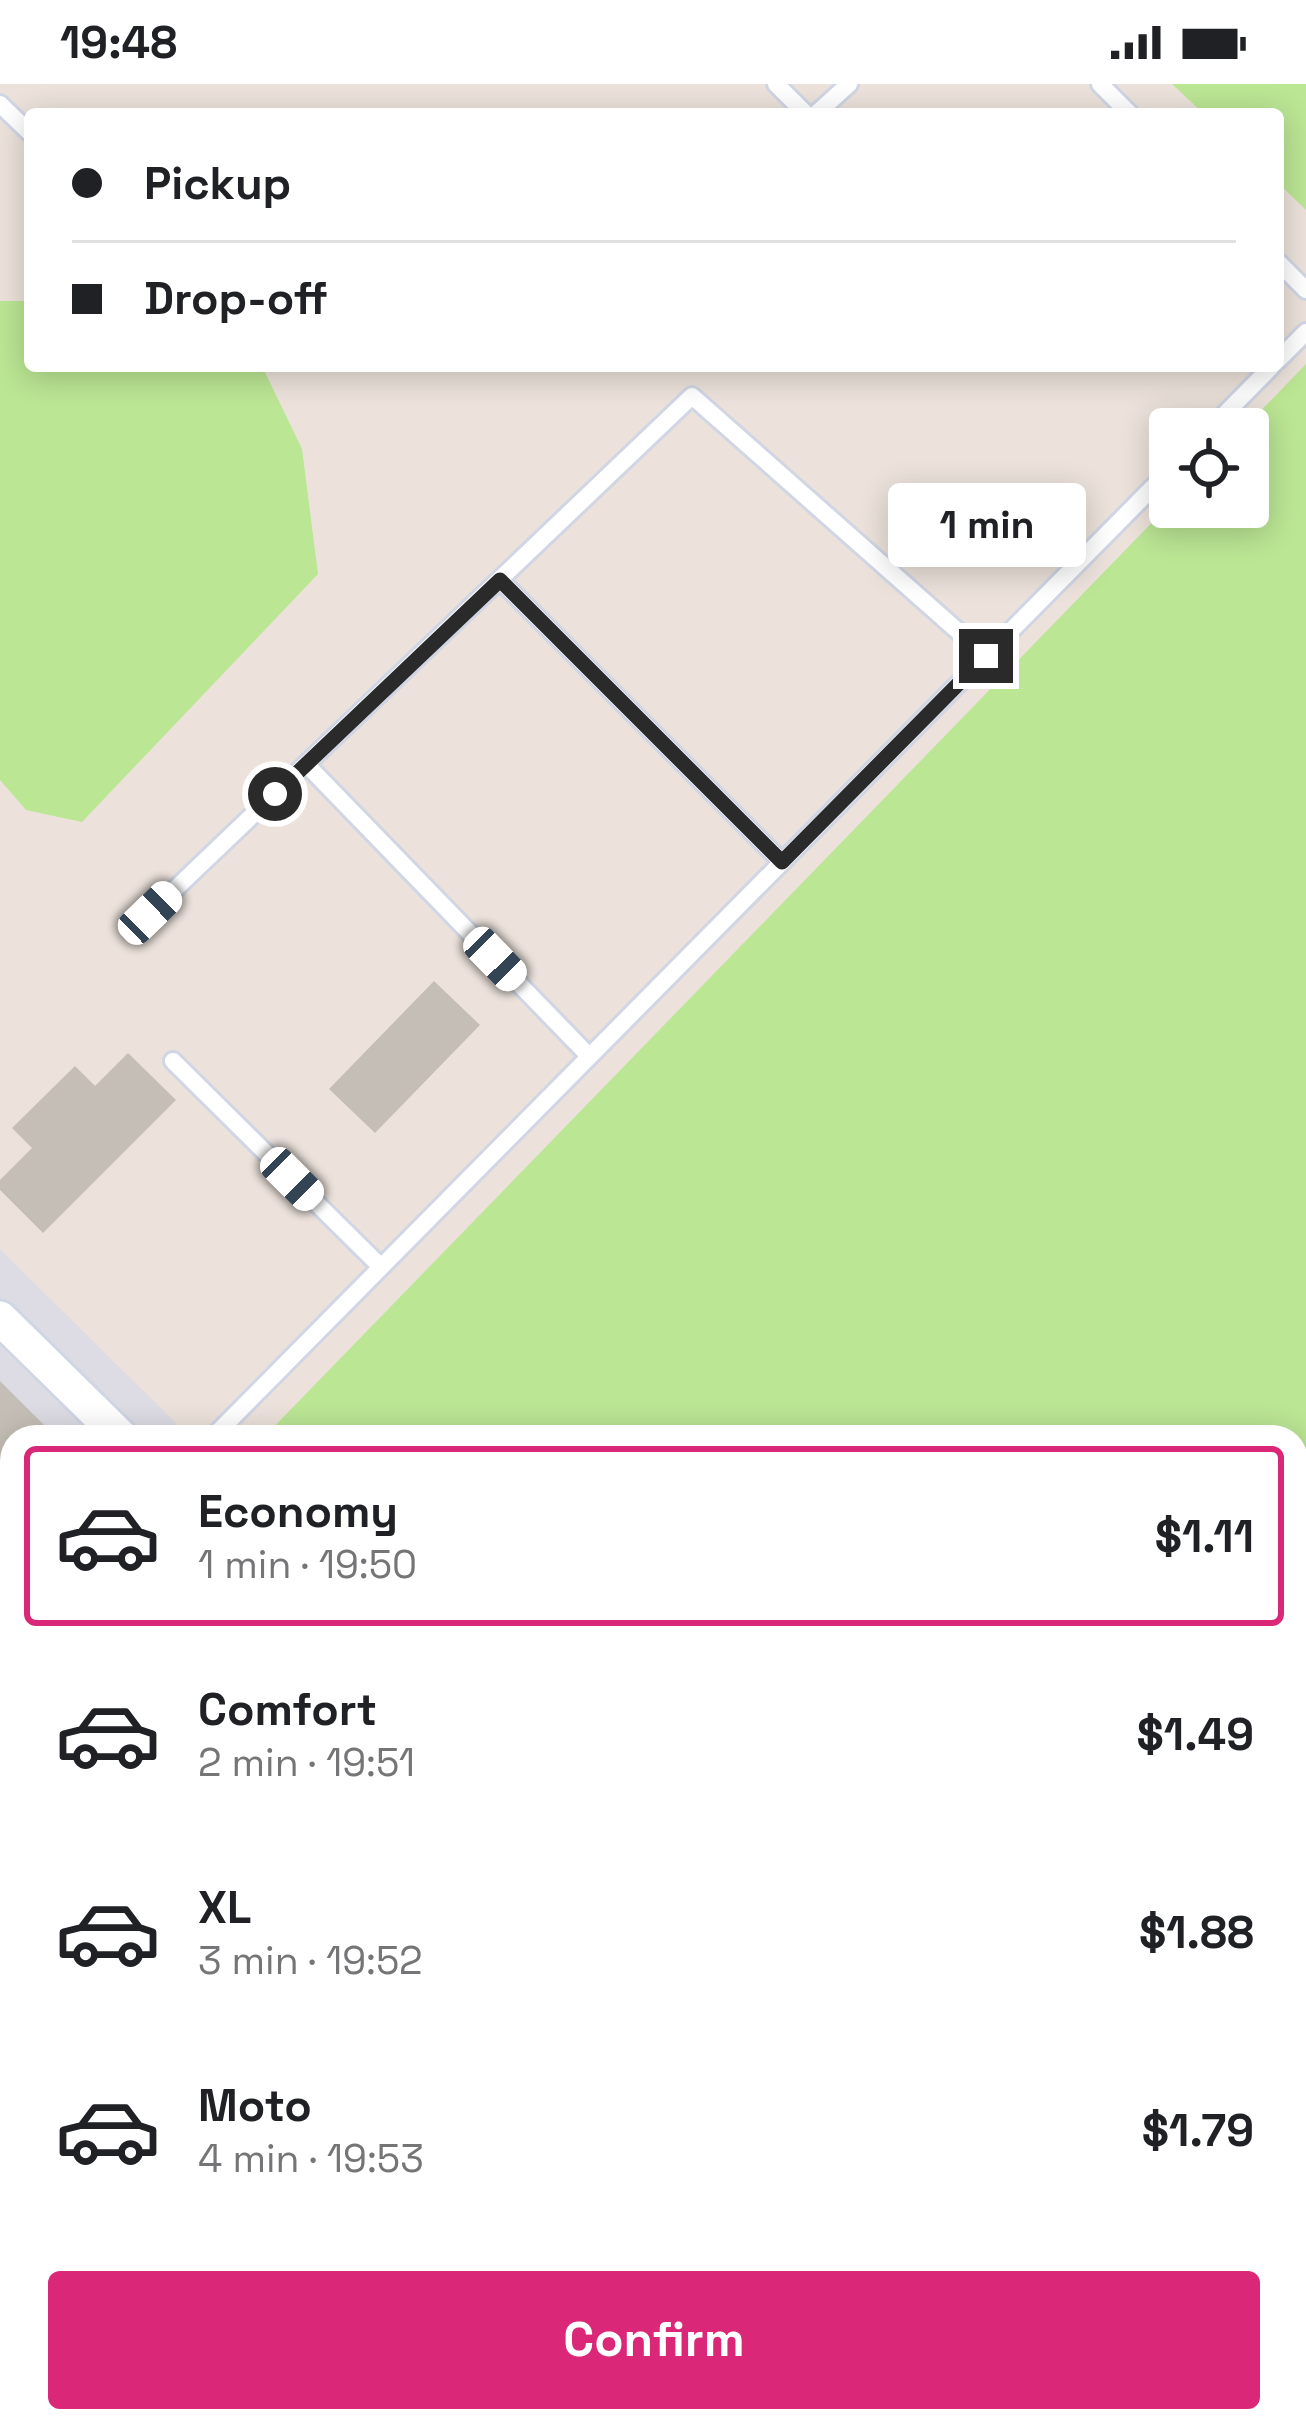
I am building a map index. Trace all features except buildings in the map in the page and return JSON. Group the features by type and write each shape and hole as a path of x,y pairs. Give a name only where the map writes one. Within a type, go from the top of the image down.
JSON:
{"street":[{"path":"0,1318 109,1425"}],"lane":[{"path":"776,84 800,108"},
{"path":"823,108 849,84"},
{"path":"1100,84 1124,108"},
{"path":"0,104 24,128"},
{"path":"1284,268 1306,290"},
{"path":"1284,354 1306,332"},
{"path":"1231,408 1266,372"},
{"path":"150,913 692,396 986,656"},
{"path":"226,1425 1149,491"},
{"path":"500,580 782,862"},
{"path":"306,764 589,1056"},
{"path":"173,1061 381,1267"}],"shaded area":[{"path":"0,1249 178,1425 0,1425"}],"green space":[{"path":"1172,84 1306,84 1306,210 1284,189 1284,108 1198,108"},
{"path":"0,301 24,301 24,372 265,372 302,449 318,574 82,822 26,810 0,780"},
{"path":"1306,364 1306,1425 276,1425 1149,526 1269,528 1269,408 1263,408"}],"route":[{"path":"275,794 500,580 782,862 986,656"}]}
